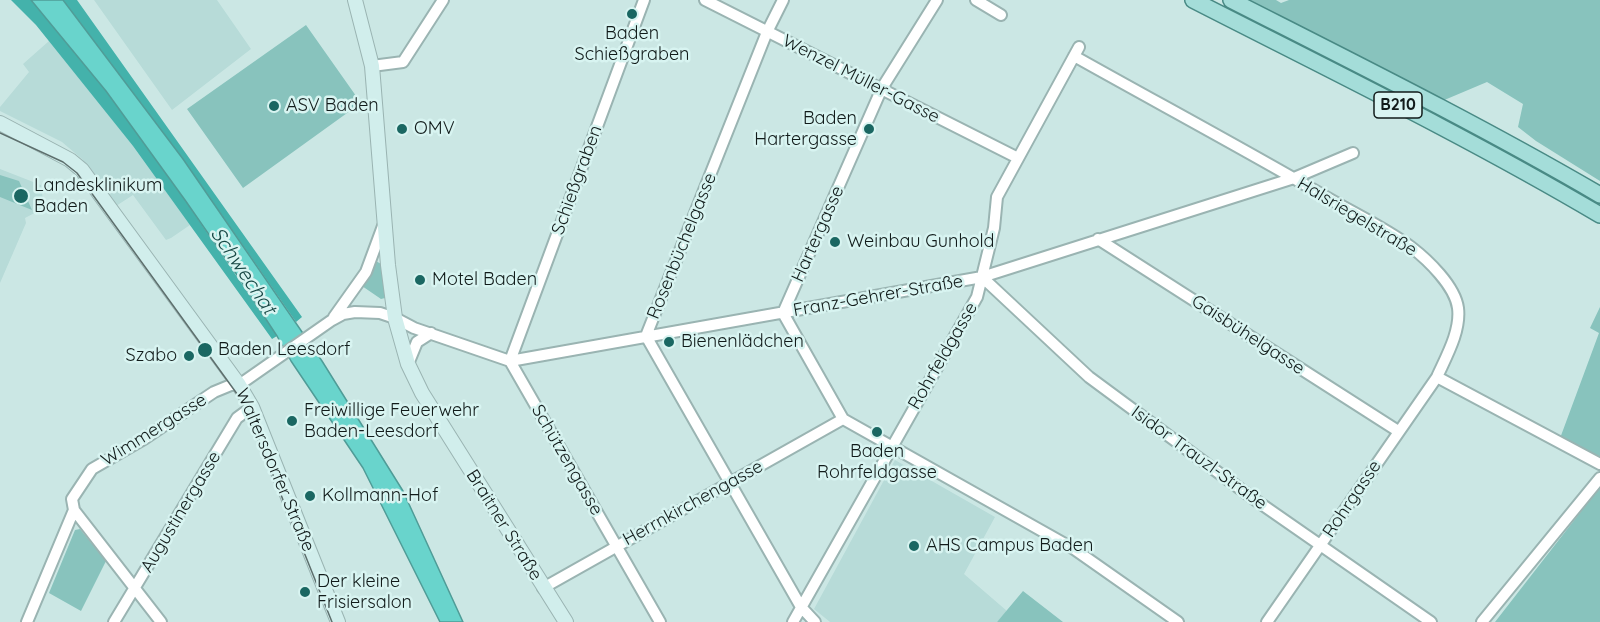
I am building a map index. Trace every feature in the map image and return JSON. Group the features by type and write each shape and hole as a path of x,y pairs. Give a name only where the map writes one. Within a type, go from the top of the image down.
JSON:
{"main road":[{"name":"Braitner Straße","path":"355,0 372,66 388,265 395,318 408,364 422,393 566,622"},
{"name":"B210","path":"1193,0 1405,108 1540,180 1600,215"},
{"name":"B210","path":"1231,0 1545,163 1600,195"},
{"name":"Waltersdorfer Straße","path":"0,123 70,159 82,170 239,385 252,407 338,622"}],"street":[{"path":"372,66 403,62 443,0"},
{"name":"Schießgraben","path":"510,361 644,0"},
{"name":"Wenzel Müller-Gasse","path":"705,0 1018,158"},
{"name":"Rosenbüchelgasse","path":"783,0 767,32 646,336 801,607 815,622"},
{"name":"Hartergasse","path":"783,313 882,88 937,0"},
{"path":"976,0 1001,15"},
{"name":"Rohrfeldgasse","path":"793,622 977,297 994,228 997,197 1076,51"},
{"name":"Halsriegelstraße","path":"1076,51 1411,247 1429,263 1443,279 1458,307 1457,323 1451,346 1437,377"},
{"name":"Franz-Gehrer-Straße","path":"332,320 343,314 355,312 374,313 395,318 414,328 510,361 982,277 1294,178 1353,153"},
{"path":"332,320 366,272 386,220"},
{"name":"Gaisbühelgasse","path":"1098,239 1398,431"},
{"name":"Isidor Trauzl-Straße","path":"982,277 1089,377 1244,492 1431,622"},
{"path":"783,313 843,419 1074,549 1178,622"},
{"name":"Wimmergasse","path":"27,622 74,510 72,499 92,469 144,439 214,392 231,385 239,385 332,320"},
{"path":"408,364 417,342 431,333"},
{"name":"Schützengasse","path":"510,361 660,622"},
{"path":"1437,377 1558,444 1600,464"},
{"name":"Rohrgasse","path":"1267,622 1437,377"},
{"name":"Augustinergasse","path":"114,622 237,418 252,407"},
{"name":"Herrnkirchengasse","path":"543,588 843,419"},
{"path":"1482,622 1600,478"},
{"path":"74,510 161,622"}],"shaded area":[{"path":"11,0 31,0 106,91 185,200 277,336 272,339 133,146 36,25"},
{"path":"63,0 77,0 302,317 296,322 183,159"},
{"path":"94,0 217,0 251,49 172,110"},
{"path":"1245,0 1276,0 1281,3 1289,0 1600,0 1600,181 1518,127 1523,104 1487,82 1442,101"},
{"path":"1243,16 1251,16 1392,88 1600,201 1600,207 1249,21"},
{"name":"ASV Baden","path":"306,25 361,103 243,188 187,109"},
{"path":"49,41 133,146 190,225 166,240 133,195 116,206 82,159 62,142 0,111 0,107 29,72 23,64"},
{"path":"0,169 41,185 44,208 25,218 26,223 0,283"},
{"path":"0,175 19,181 32,210 0,197"},
{"path":"376,261 381,264 385,298 381,299 362,286"},
{"path":"1600,307 1600,460 1559,441 1599,333 1590,328"},
{"name":"AHS Campus Baden","path":"895,460 995,517 964,574 1007,611 997,622 830,622 814,609"},
{"path":"1600,487 1600,622 1495,622"},
{"path":"80,529 106,561 81,611 49,593 75,530"},
{"path":"1023,591 1063,622 997,622"}],"water":[{"name":"Schwechat","path":"31,0 63,0 183,159 322,361 403,491 463,622 440,622 363,468 237,275 106,91"}],"tram line":[{"path":"0,133 63,162 77,173 240,398 332,622"}],"place":[{"name":"Baden Schießgraben","path":"632,14"},
{"name":"ASV Baden","path":"274,106"},
{"name":"OMV","path":"402,129"},
{"name":"Baden Hartergasse","path":"869,129"},
{"name":"Landesklinikum Baden","path":"21,196"},
{"name":"Weinbau Gunhold","path":"835,242"},
{"name":"Motel Baden","path":"420,280"},
{"name":"Bienenlädchen","path":"669,342"},
{"name":"Baden Leesdorf","path":"205,350"},
{"name":"Szabo","path":"189,356"},
{"name":"Freiwillige Feuerwehr Baden-Leesdorf","path":"292,421"},
{"name":"Baden Rohrfeldgasse","path":"877,432"},
{"name":"Kollmann-Hof","path":"310,496"},
{"name":"AHS Campus Baden","path":"914,546"},
{"name":"Der kleine Frisiersalon","path":"305,592"}]}
